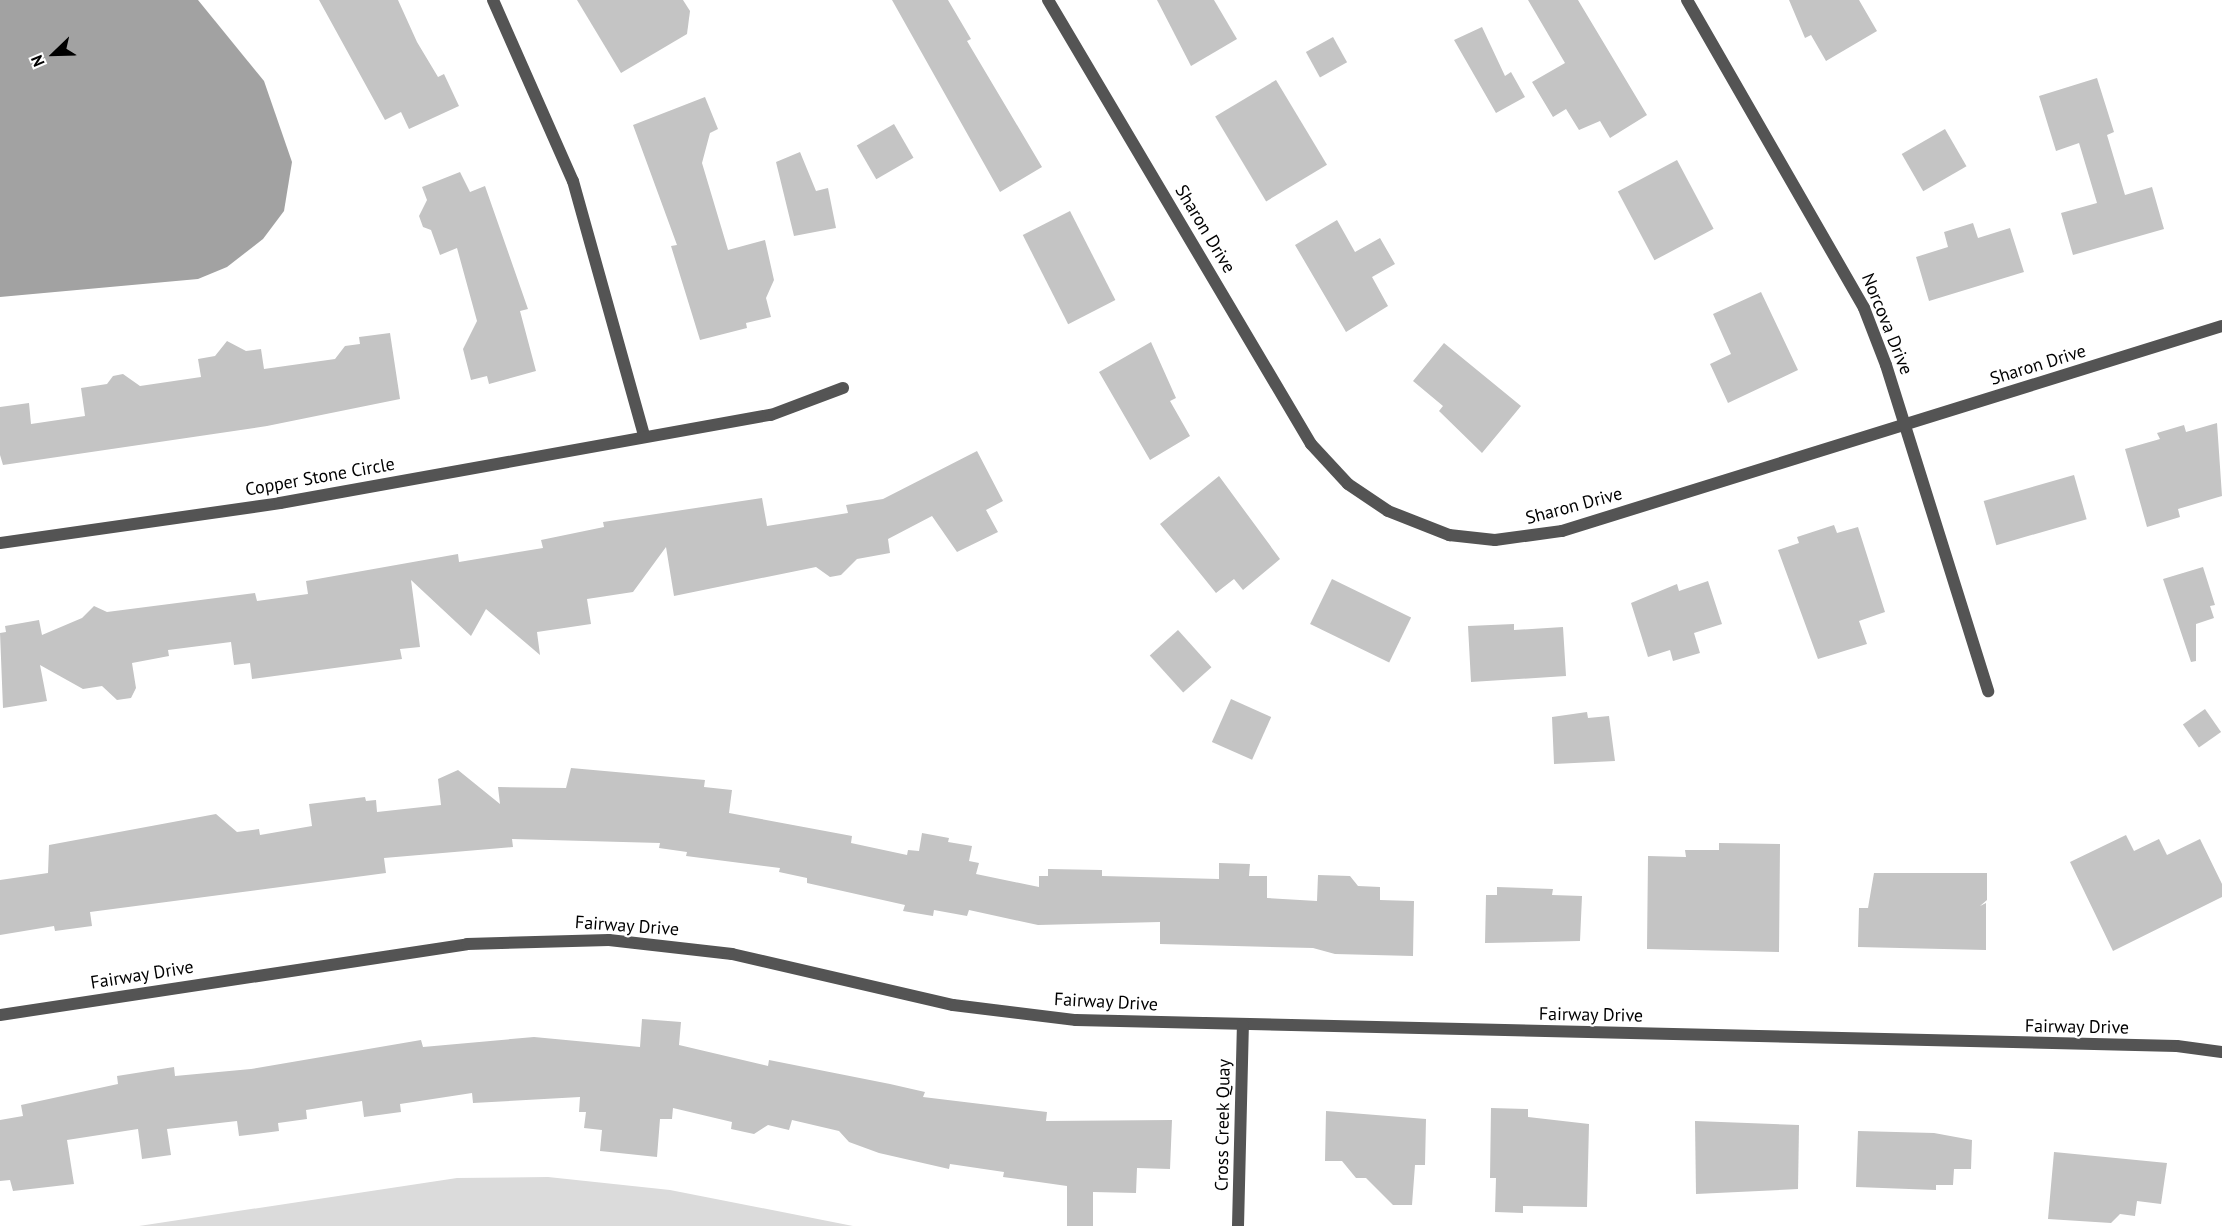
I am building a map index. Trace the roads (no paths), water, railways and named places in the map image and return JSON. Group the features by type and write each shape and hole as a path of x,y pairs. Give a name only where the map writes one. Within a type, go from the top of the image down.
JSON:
{"street":[{"path":"493,0 573,181 644,436"},
{"name":"Sharon Drive","path":"1048,0 1311,444 1348,484 1404,520 1449,535 1527,538 1905,425 2222,326"},
{"name":"Norcova Drive","path":"1687,0 1845,270 1886,365 1988,691"},
{"name":"Copper Stone Circle","path":"0,543 280,503 771,415 843,388"},
{"name":"Fairway Drive","path":"0,1015 467,944 609,940 732,954 953,1005 1019,1015 1243,1025 2177,1046 2222,1053"},
{"name":"Cross Creek Quay","path":"1238,1226 1243,1025"}]}
